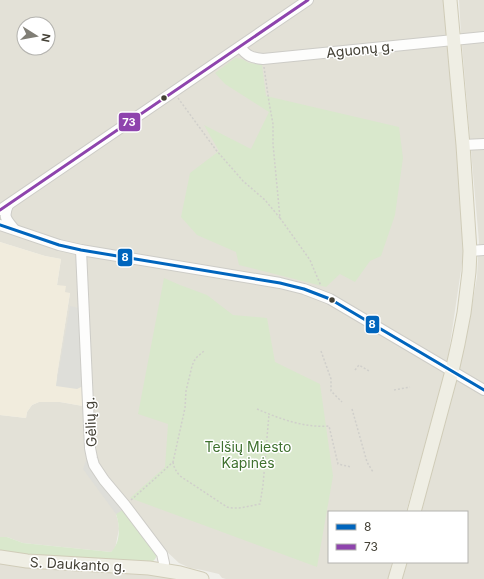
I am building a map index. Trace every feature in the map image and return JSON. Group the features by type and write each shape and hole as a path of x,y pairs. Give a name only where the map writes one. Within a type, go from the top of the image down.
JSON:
{"main road":[{"path":"414,511 458,344 464,313 470,251 463,145 450,0"},
{"name":"S. Daukanto g.","path":"0,557 28,561 149,568 198,578"},
{"path":"395,579 400,563"}],"street":[{"path":"14,229 5,217 4,207 308,0"},
{"name":"Aguonų g.","path":"240,47 248,55 263,59 484,37"},
{"path":"463,145 484,144"},
{"path":"0,225 59,245 81,250 280,283 304,289 330,299 484,390"},
{"name":"Gėlių g.","path":"81,250 90,448 92,458 94,465 104,480 162,554 164,563 163,570"},
{"path":"470,251 484,250"}],"path":[{"path":"263,59 273,124 273,144 280,218"},
{"path":"174,91 216,150 243,181 265,200 310,260 321,287 319,295"},
{"path":"204,351 194,361 186,391 185,408 173,462 173,467 180,476 231,509 260,504 270,414"},
{"path":"321,351 331,379 331,391 342,402"},
{"path":"354,370 359,365 369,371"},
{"path":"394,390 410,387"},
{"path":"258,409 308,425 329,426 338,464 350,467"},
{"path":"352,409 367,462 373,472"},
{"path":"125,505 173,462"}],"shaded area":[{"path":"0,0 444,0 457,145 464,250 446,371 406,511 328,511 328,563 392,563 388,579 226,579 222,578 219,574 190,568 179,563 163,548 116,514 119,529 115,549 111,552 23,543 7,537 0,537 0,415 26,418 27,412 32,405 39,402 60,402 83,406 56,386 70,293 65,293 57,285 61,259 45,256 0,242"},
{"path":"459,0 484,0 484,579 401,579 405,563 468,563 468,511 419,511 465,345 477,277 479,242"},
{"path":"0,242 45,256 61,259 57,285 66,286 65,292 70,293 56,386 83,386 83,406 60,402 39,402 32,405 27,412 26,418 0,415"},
{"path":"70,306 79,308 83,386 77,389 56,386"},
{"path":"86,460 124,509 116,514 83,469"},
{"path":"0,563 44,569 162,576 177,579 0,579"}],"green space":[{"path":"235,58 242,59 249,63 262,65 266,96 399,127 403,158 395,215 381,256 370,261 355,282 340,274 326,287 239,265 236,252 197,235 181,217 190,173 219,151 204,125 251,149 269,112 225,84 215,73"},
{"name":"Telšių Miesto Kapinės","path":"164,278 207,295 233,315 267,318 275,362 320,384 333,476 317,567 130,498 165,467 168,424 138,414"},
{"path":"124,509 157,554 153,561 38,557 0,551 0,537 7,537 23,543 111,552 117,544 119,534 116,514"}],"transit line":[{"name":"73","path":"0,210 308,0"},
{"name":"8","path":"0,225 59,245 81,250 280,283 304,289 330,299 484,390"}]}
